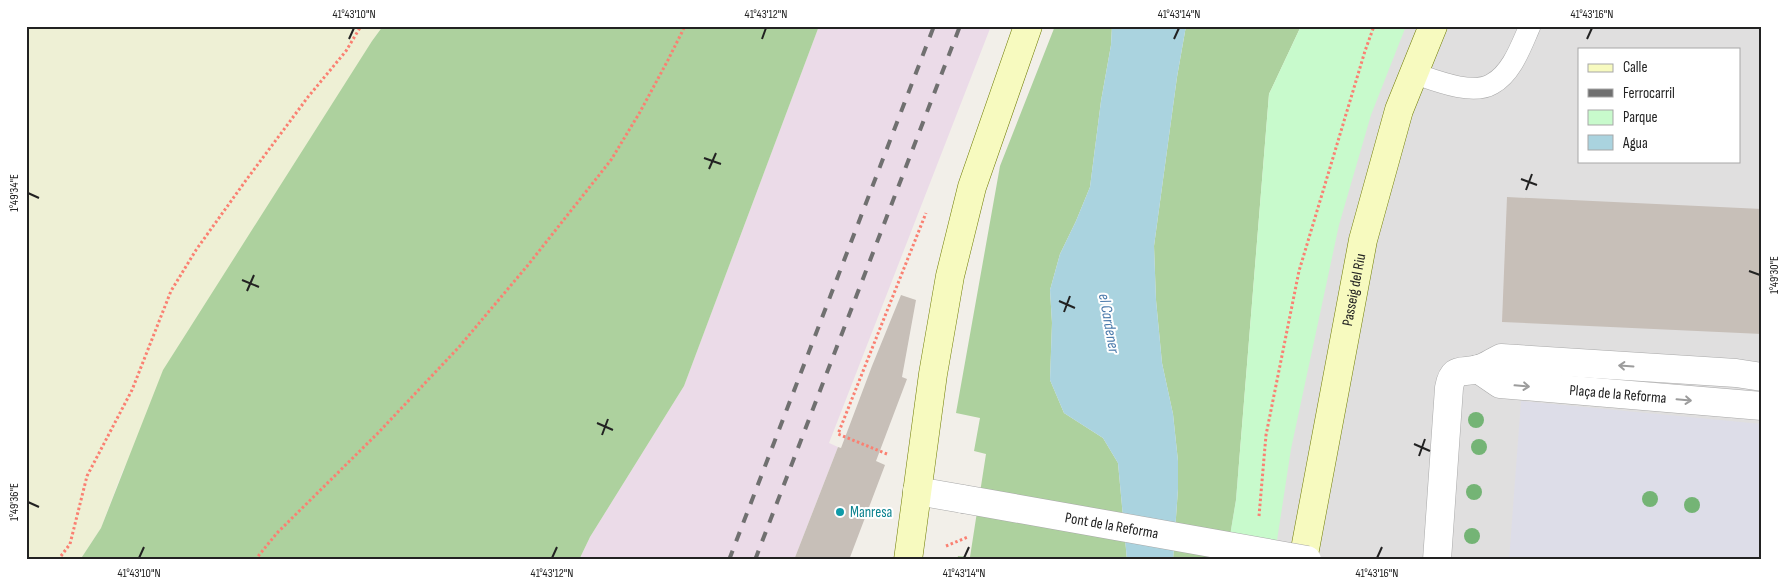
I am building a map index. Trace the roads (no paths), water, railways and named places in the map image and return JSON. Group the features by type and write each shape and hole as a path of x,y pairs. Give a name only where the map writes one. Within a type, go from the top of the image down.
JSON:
{"street":[{"path":"908,560 933,374 950,276 972,187 1028,26"},
{"name":"Passeig del Riu","path":"1303,560 1363,240 1399,110 1433,26"},
{"name":"Plaça de la Reforma","path":"1437,560 1450,379 1458,372 1478,369 1501,358 1736,373 1762,377"},
{"name":"Plaça de la Reforma","path":"1478,369 1500,384 1762,406"},
{"name":"Pont de la Reforma","path":"917,491 1307,560"}],"lane":[{"path":"1413,73 1446,84 1468,88 1492,84 1504,74 1530,26"}],"water":[{"name":"el Cardener","path":"1112,26 1186,26 1177,77 1154,246 1156,300 1162,363 1173,414 1178,461 1173,560 1127,560 1118,463 1103,438 1064,413 1050,380 1052,323 1050,290 1060,254 1090,187 1101,101 1111,45"}],"railway":[{"path":"729,560 934,26"},
{"path":"755,560 960,26"}],"place":[{"name":"Manresa","path":"840,512"}]}
